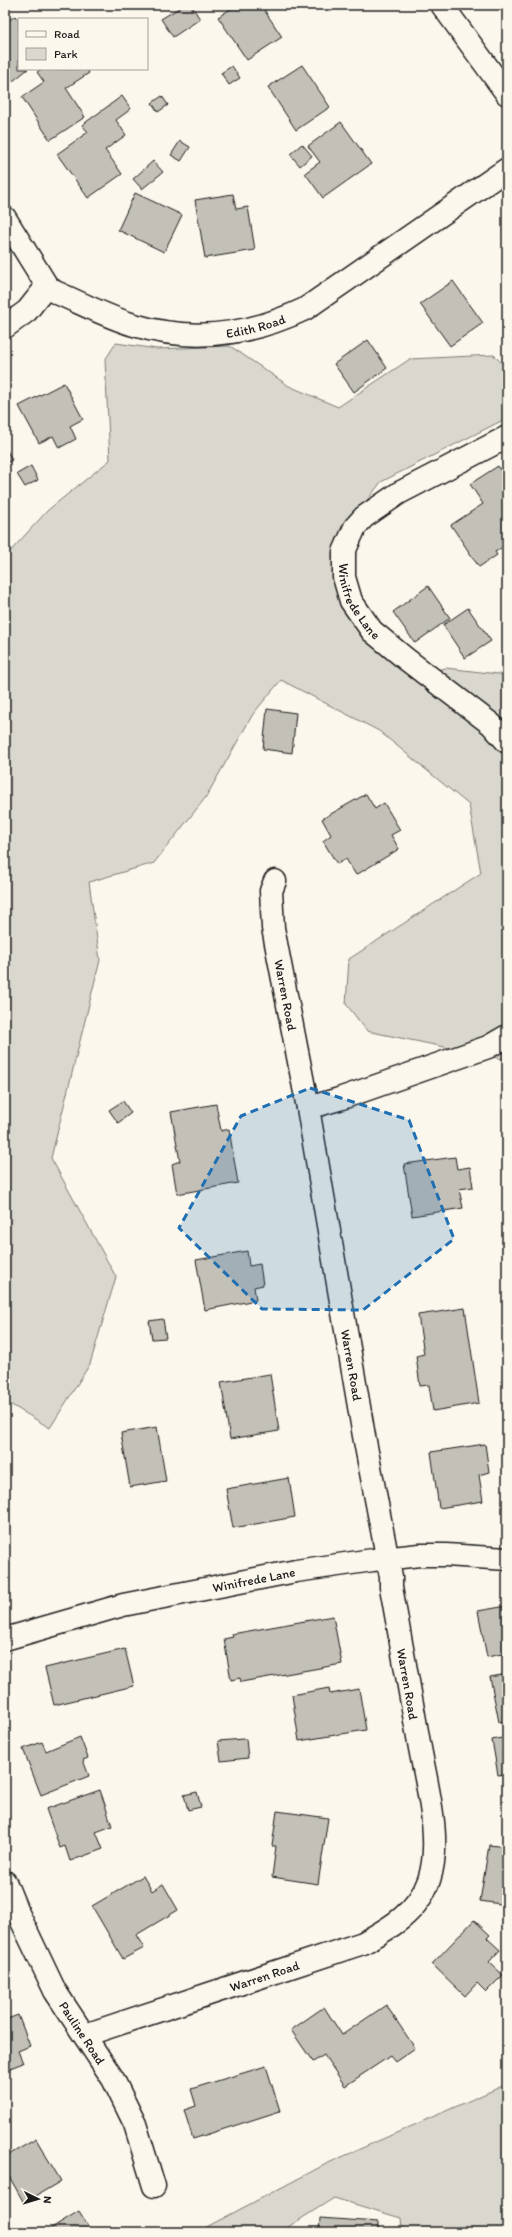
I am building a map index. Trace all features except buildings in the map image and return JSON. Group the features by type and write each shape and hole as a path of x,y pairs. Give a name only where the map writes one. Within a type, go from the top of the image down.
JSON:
{"street":[{"path":"442,5 507,94"},
{"name":"Edith Road","path":"5,218 47,286 55,292 133,325 177,334 206,336 232,334 282,320 305,309 507,169"},
{"path":"5,327 28,311 47,286"},
{"name":"Winifrede Lane","path":"507,438 399,493 364,517 355,527 344,552 344,577 351,601 372,631 491,724 507,742"},
{"name":"Warren Road","path":"85,2035 363,1943 395,1925 416,1905 429,1881 435,1854 431,1814 387,1559 308,1108 273,928 271,891 274,881"},
{"path":"308,1108 339,1100 488,1047 507,1036"},
{"name":"Winifrede Lane","path":"5,1639 122,1605 296,1571 373,1560 446,1555 507,1559"},
{"name":"Pauline Road","path":"5,1882 16,1909 55,1990 113,2079 134,2124 154,2186"}],"highlighted area":[{"path":"310,1088 409,1120 454,1239 363,1310 262,1309 179,1228 241,1116"}],"green space":[{"path":"116,343 157,349 230,346 289,386 338,407 410,359 494,355 507,369 507,418 381,482 345,529 338,583 362,638 415,674 446,668 507,675 507,1060 367,1031 346,1004 349,959 481,873 469,805 379,731 281,680 253,714 206,797 154,863 89,882 100,960 51,1158 116,1277 90,1364 50,1428 5,1401 5,557 48,510 110,460 105,360"},
{"path":"507,2084 507,2232 402,2232 401,2218 334,2198 280,2232 197,2232 326,2164"}]}
